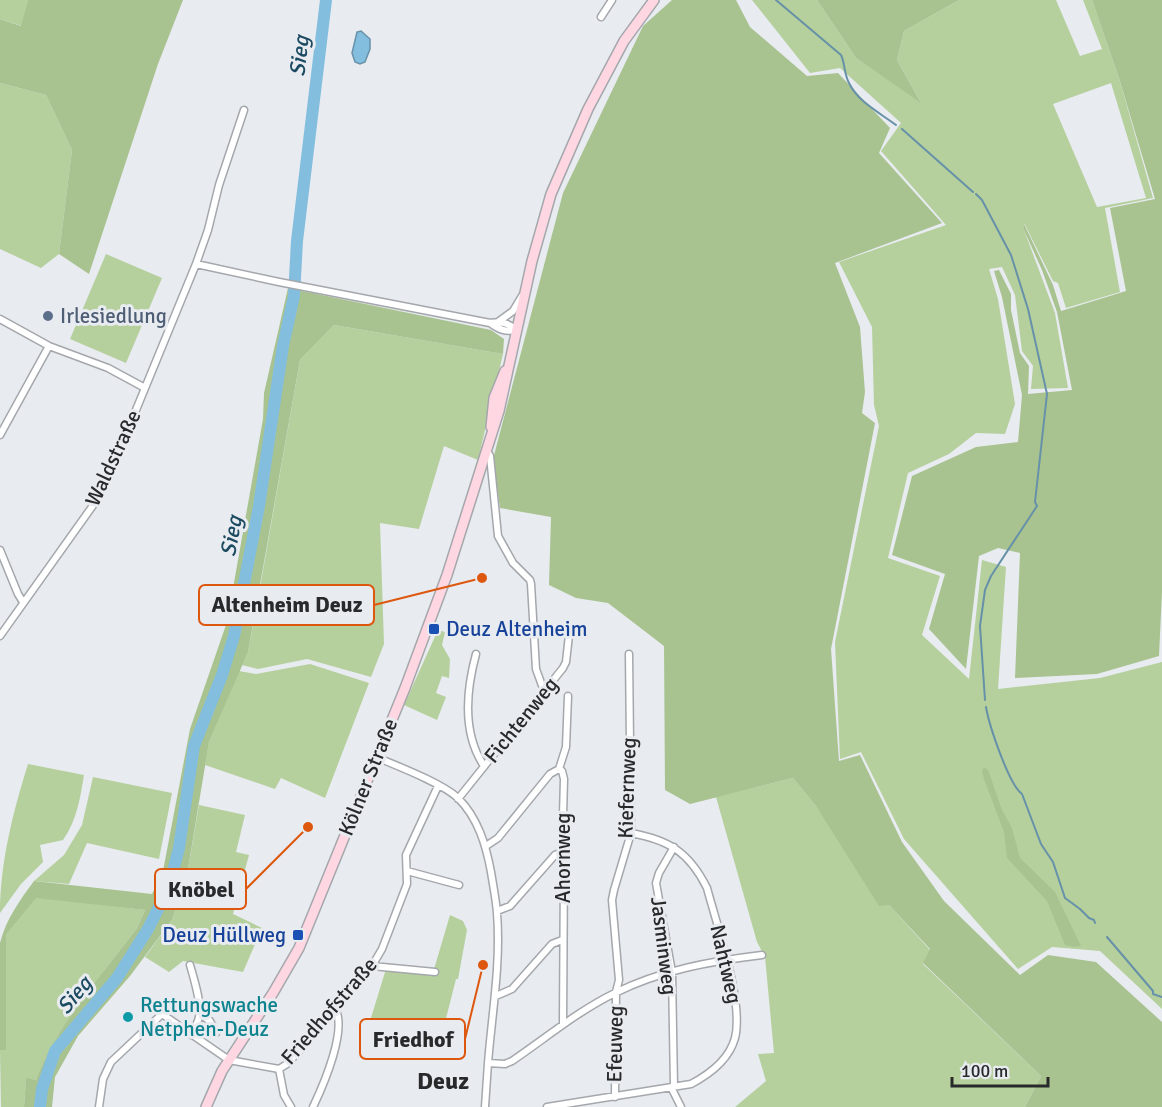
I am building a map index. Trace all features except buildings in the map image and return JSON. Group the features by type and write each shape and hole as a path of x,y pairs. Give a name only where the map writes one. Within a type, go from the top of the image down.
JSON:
{"main road":[{"name":"Kölner Straße","path":"207,1107 217,1081 229,1060 290,965 433,618 492,431 494,398 501,376 508,367 525,290 551,194 569,152 624,41 654,0"}],"street":[{"path":"601,16 612,0"},
{"name":"Waldstraße","path":"0,636 94,504 114,464 196,264 244,110"},
{"path":"196,264 494,323 513,311 525,290"},
{"path":"1,322 50,346 108,368 145,388"},
{"path":"494,323 498,329 507,332 517,330"},
{"path":"0,435 50,346"},
{"path":"486,449 490,456 498,536 513,563 530,580 531,584 536,669 544,691"},
{"path":"0,549 23,602"},
{"name":"Fichtenweg","path":"458,799 566,662 569,635"},
{"path":"476,654 470,684 467,721 473,745 484,766"},
{"name":"Kiefernweg","path":"616,992 619,980 612,900 631,833 629,654"},
{"name":"Ahornweg","path":"563,1024 564,779 559,769 566,747 568,696"},
{"path":"376,757 438,786 458,799 474,820 486,846 497,911 496,996 485,1107"},
{"path":"486,846 498,838 550,774 559,769"},
{"name":"Friedhofstraße","path":"279,1069 306,1044 357,978 372,966 392,928 407,884 406,855 438,786"},
{"name":"Nahtweg","path":"547,1107 691,1084 705,1076 727,1055 735,1039 738,1009 707,888 699,872 674,847 660,840 631,833"},
{"name":"Jasminweg","path":"673,1087 672,972 656,883 674,847"},
{"path":"497,911 510,906 555,855 562,852"},
{"path":"407,871 459,885"},
{"path":"496,996 512,989 552,944 562,940"},
{"path":"488,1063 505,1064 512,1061 563,1024 616,992 672,972 762,955"},
{"path":"190,965 200,1014 191,1035"},
{"path":"372,966 435,972"},
{"name":"Efeuweg","path":"615,1097 616,992"},
{"path":"313,1107 335,1048 339,1013 334,1007"},
{"path":"99,1107 103,1079 111,1062 162,1014 229,1060 279,1069 284,1095 291,1107"},
{"path":"200,1014 210,1022 216,1033"},
{"path":"673,1087 681,1107"}],"green space":[{"path":"0,0 28,0 22,26 0,19"},
{"path":"28,0 183,0 158,64 89,274 59,254 72,150 46,95 0,83 0,19 21,26"},
{"path":"672,0 736,0 750,27 807,76 838,73 890,128 879,153 942,223 835,263 860,327 865,392 862,413 875,423 831,649 839,761 860,755 902,842 944,901 1020,975 1048,955 1096,962 1162,1022 1162,1107 1025,1107 1041,1076 923,963 930,949 889,905 879,906 816,806 793,778 690,804 665,790 664,646 608,603 576,598 549,585 551,517 500,508 493,459 563,193 643,26"},
{"path":"752,0 817,0 856,58 920,101 897,60 904,31 959,0 1056,0 1080,56 1102,49 1083,0 1092,0 1119,78 1153,198 1105,208 1120,292 1066,308 1058,283 1053,281 1024,223 1024,230 1055,313 1068,388 1031,389 1033,366 1022,351 1015,295 1002,267 989,269 998,299 1015,404 1005,434 976,433 949,454 908,473 888,558 940,576 922,635 969,679 982,560 1006,567 998,689 1100,678 1162,662 1162,1009 1100,951 1052,947 1018,969 904,839 861,752 840,759 835,642 879,426 874,405 872,327 839,262 946,225 881,151 901,123 840,68 810,73","holes":["1111,83 1146,198 1097,207 1053,104"]},
{"path":"817,0 959,0 904,31 897,60 921,103 856,58"},
{"path":"1092,0 1162,0 1162,592 1159,656 1097,674 1015,678 1020,553 998,548 979,556 966,669 929,629 945,574 892,555 912,476 976,447 1018,442 1022,395 1002,297 994,271 999,270 1011,294 1011,310 1020,353 1029,366 1028,394 1072,390 1057,312 1024,230 1024,224 1053,285 1061,311 1126,291 1110,208 1155,199 1119,78"},
{"path":"0,83 46,95 72,150 59,254 41,268 0,249"},
{"path":"106,254 162,278 126,363 70,339"},
{"path":"288,288 491,330 504,339 503,354 334,325 300,360 248,652 209,742 188,869 172,920 130,976 78,1036 55,1077 52,1107 24,1107 26,1078 36,1080 45,1059 68,1020 137,928 145,910 36,898 6,935 6,1050 0,1050 0,943 14,910 34,881 152,894 163,871 190,729 227,622 263,419 264,393"},
{"path":"334,325 503,354 478,460 444,446 419,529 380,523 384,644 371,677 307,659 258,669 242,665 248,652 300,360"},
{"path":"438,630 445,632 442,645 450,659 449,678 442,676 436,693 446,697 437,720 404,705"},
{"path":"310,664 369,683 325,798 281,778 275,789 205,765 209,742 239,671 256,674"},
{"path":"28,764 84,775 81,792 75,817 63,840 40,845 43,862 21,884 0,913 2,875 8,838"},
{"path":"984,767 988,770 1002,810 1012,828 1020,858 1055,892 1081,946 1065,945 1047,901 1007,858 1004,832 984,779 982,772"},
{"path":"93,777 172,793 159,859 87,843 69,884 34,881 64,855 82,825"},
{"path":"793,778 889,905 930,950 923,964 1041,1076 1025,1107 735,1107 766,1081 758,1054 774,1053 765,957 757,942 716,797"},
{"path":"199,805 245,815 236,852 249,855 233,914 262,928 243,972 183,961 169,972 145,957 172,920 188,869"},
{"path":"36,897 145,910 137,928 68,1020 45,1059 36,1080 26,1079 24,1107 1,1107 0,1050 6,1049 6,935"},
{"path":"450,915 463,921 467,930 458,979 456,979 437,1054 362,1047 386,969 432,976"}],"water":[{"path":"361,31 370,39 370,49 365,62 360,64 355,62 352,53 357,32"}],"waterway":[{"name":"Sieg","path":"40,1107 42,1089 55,1051 117,978 148,929 169,887 179,848 194,746 222,675 234,636 259,506 283,346 294,296 297,241 326,0"},
{"path":"776,0 841,55 847,80 853,90 870,107 896,125"},
{"path":"902,129 973,192"},
{"path":"976,194 982,200 1011,255 1028,309 1047,394 1035,502 1037,506 991,576 985,590 980,626 985,700"},
{"path":"986,707 995,740 1006,767 1011,779 1022,794 1041,844 1053,862 1065,898 1095,923"},
{"path":"1107,937 1153,991 1153,994 1162,997"}],"place":[{"name":"Irlesiedlung","path":"48,316"},
{"name":"Altenheim Deuz","path":"482,578"},
{"name":"Deuz Altenheim","path":"434,629"},
{"name":"Knöbel","path":"308,827"},
{"name":"Deuz Hüllweg","path":"298,935"},
{"name":"Friedhof","path":"483,965"},
{"name":"Rettungswache Netphen-Deuz","path":"128,1017"}],"district":[{"name":"Deuz","path":"443,1081"}]}
